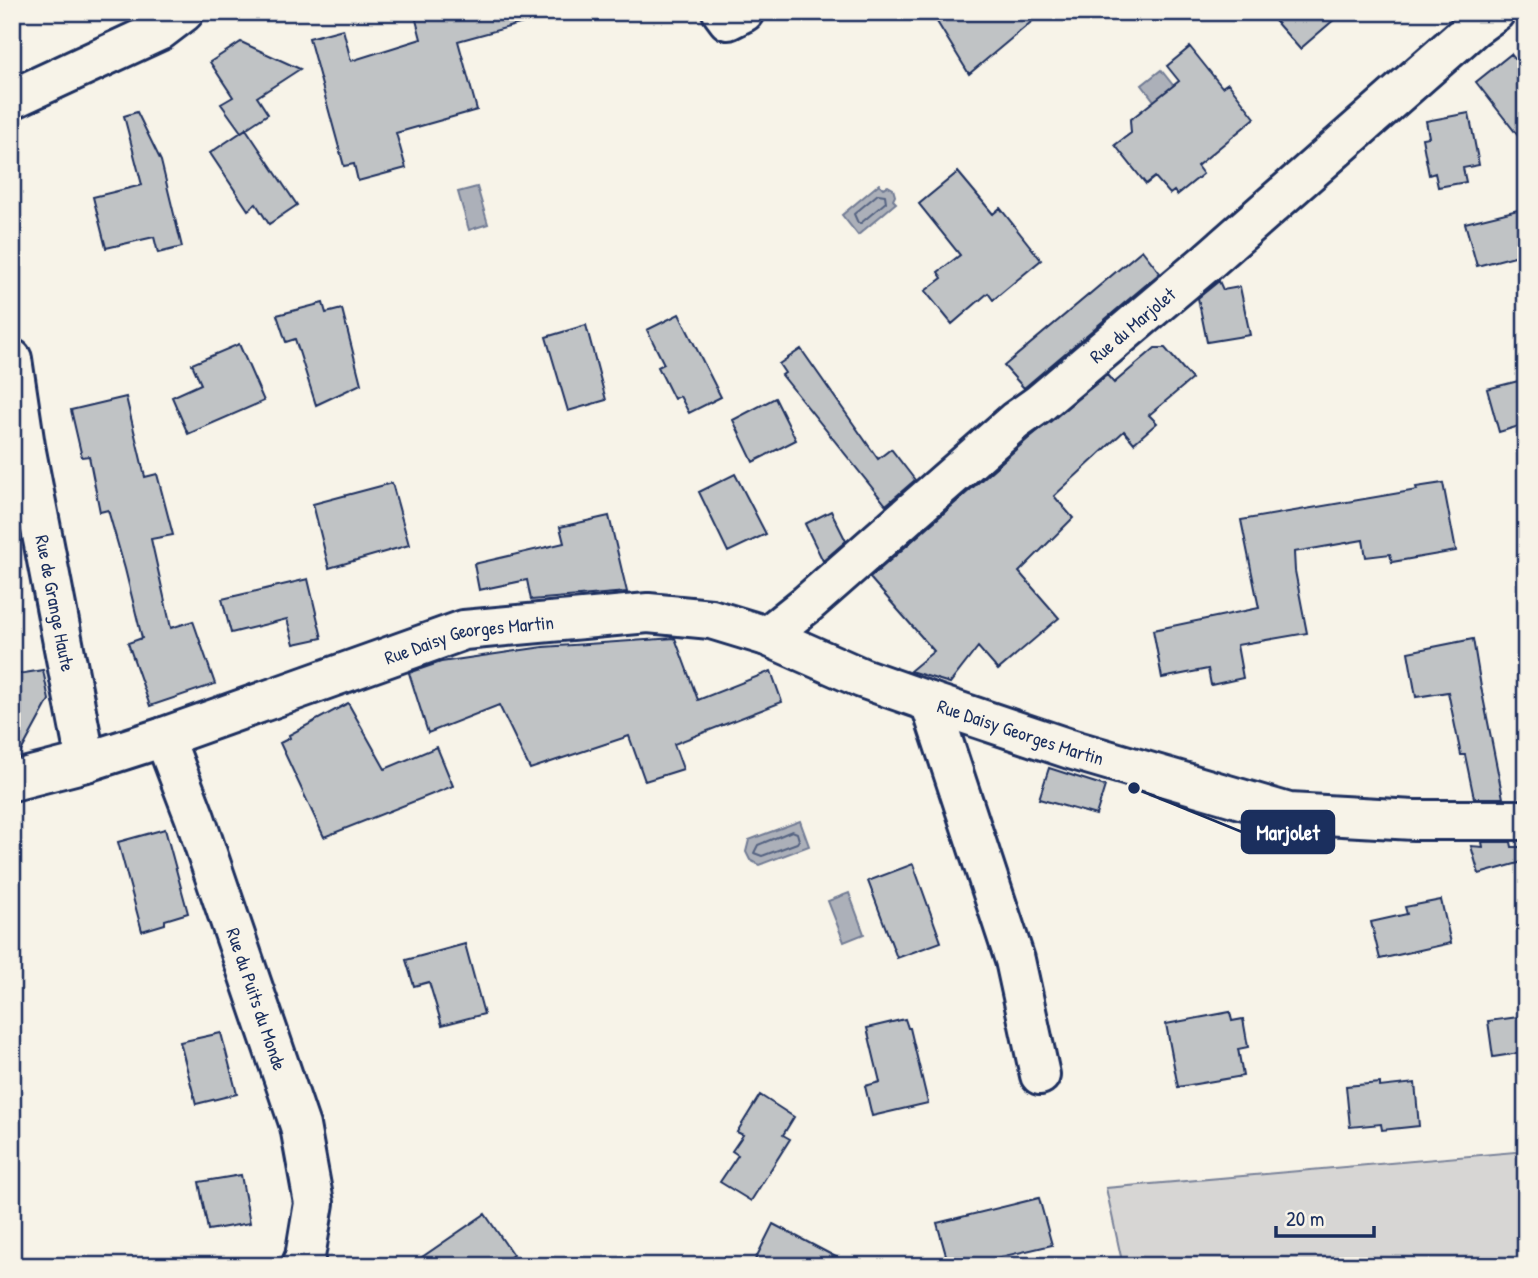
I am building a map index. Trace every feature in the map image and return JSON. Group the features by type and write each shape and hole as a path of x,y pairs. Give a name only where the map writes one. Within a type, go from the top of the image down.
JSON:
{"street":[{"path":"12,99 159,31 184,12"},
{"path":"722,12 728,20 744,12"},
{"name":"Rue du Marjolet","path":"767,636 1015,421 1039,404 1206,263 1473,27 1495,12"},
{"name":"Rue de Grange Haute","path":"12,359 19,447 86,762"},
{"name":"Rue Daisy Georges Martin","path":"12,780 86,762 164,737 464,630 648,613 711,619 767,636 862,678 930,702 1070,749 1289,813 1414,820 1526,820"},
{"name":"Rue Daisy Georges Martin","path":"930,702 1015,960 1040,1075"},
{"name":"Rue du Puits du Monde","path":"164,737 195,818 300,1126 314,1203 301,1266"}],"shaded area":[{"path":"1526,1151 1526,1266 1123,1266 1106,1188"}],"water":[{"path":"1161,70 1188,104 1168,119 1142,85"},
{"path":"879,184 883,188 888,186 893,189 893,200 896,203 858,235 842,215"},
{"path":"477,187 488,224 469,230 458,192"},
{"path":"800,821 809,846 759,865 750,860 746,852 749,840"},
{"path":"849,893 864,934 844,942 828,901"}],"building":[{"path":"414,12 533,12 534,20 458,41 477,110 396,133 406,168 358,181 354,164 344,166 309,38 343,29 351,61 421,39"},
{"path":"931,12 1043,12 969,74"},
{"path":"1267,12 1343,12 1300,49"},
{"path":"241,42 300,69 257,97 268,114 241,132 221,104 233,97 210,62"},
{"path":"1190,47 1222,87 1228,83 1255,118 1197,166 1203,174 1177,195 1174,191 1170,194 1155,177 1146,184 1115,145 1131,133 1130,120 1179,81 1167,66"},
{"path":"1511,54 1526,73 1526,146 1476,82"},
{"path":"137,112 161,161 182,247 158,253 154,237 106,248 93,197 142,185 124,116"},
{"path":"1469,113 1479,165 1463,168 1466,182 1438,187 1435,173 1429,175 1422,138 1429,137 1426,121"},
{"path":"246,129 297,205 269,224 256,204 248,210 210,153"},
{"path":"958,172 993,214 1000,208 1041,260 993,300 988,293 952,324 925,291 942,278 938,272 960,255 919,204"},
{"path":"1526,208 1526,253 1477,266 1465,223"},
{"path":"1142,250 1160,273 1024,388 1004,366"},
{"path":"1219,281 1223,290 1240,287 1250,335 1207,342 1198,298"},
{"path":"323,303 326,313 342,309 361,384 316,405 295,339 286,342 277,315"},
{"path":"679,314 721,397 689,413 680,396 674,399 658,367 664,364 647,330"},
{"path":"586,325 606,400 568,411 546,337"},
{"path":"239,344 264,401 188,434 172,397 201,384 192,364"},
{"path":"1155,348 1165,348 1192,379 1149,415 1157,423 1134,443 1124,431 1054,496 1073,518 1019,572 1059,618 998,670 978,647 950,683 910,671 934,651 870,578 1029,438 1107,375 1114,383"},
{"path":"801,349 878,459 891,449 915,480 886,505 782,375 785,373 779,364"},
{"path":"1526,379 1526,424 1499,432 1487,389"},
{"path":"126,397 145,477 157,474 173,535 151,539 171,628 193,621 215,684 150,706 128,643 142,638 125,569 108,510 100,512 89,456 82,457 71,410"},
{"path":"775,398 796,440 753,462 733,420"},
{"path":"735,474 766,534 728,552 699,492"},
{"path":"392,483 409,545 329,568 313,504"},
{"path":"1443,483 1456,551 1392,562 1390,554 1366,557 1363,540 1294,552 1307,633 1237,645 1243,678 1211,685 1208,669 1162,678 1153,630 1259,608 1241,520 1417,490 1416,487"},
{"path":"831,511 846,541 823,561 805,524"},
{"path":"609,516 627,592 531,600 527,580 479,590 474,564 564,543 560,527"},
{"path":"308,579 322,638 294,644 287,619 231,633 222,599"},
{"path":"675,638 698,700 771,671 782,702 674,744 683,769 645,781 629,736 530,769 499,705 428,733 409,673 441,662 543,647"},
{"path":"1473,639 1503,798 1474,798 1465,755 1461,755 1448,692 1416,697 1408,652"},
{"path":"43,670 49,700 18,757 12,758 12,675"},
{"path":"348,703 385,769 437,747 453,786 324,837 280,743 290,738 289,735"},
{"path":"1049,768 1105,786 1096,815 1039,799"},
{"path":"165,829 188,913 142,931 118,842"},
{"path":"1482,842 1511,842 1512,847 1526,847 1526,861 1479,874 1471,846 1483,847"},
{"path":"913,864 941,942 897,958 868,881"},
{"path":"1441,900 1451,943 1380,959 1371,922 1407,914 1405,907"},
{"path":"465,944 484,1014 442,1025 429,982 414,986 406,960"},
{"path":"1230,1012 1232,1021 1243,1019 1248,1047 1238,1049 1243,1076 1178,1087 1166,1024"},
{"path":"1526,1016 1526,1052 1493,1057 1488,1021"},
{"path":"905,1019 910,1028 928,1103 872,1116 865,1086 880,1082 867,1028"},
{"path":"221,1033 237,1094 196,1104 180,1042"},
{"path":"1380,1083 1380,1087 1415,1083 1419,1126 1382,1130 1381,1124 1350,1127 1346,1086"},
{"path":"760,1095 794,1117 783,1135 790,1139 751,1201 720,1182 738,1155 732,1151 743,1135 737,1132"},
{"path":"241,1175 250,1223 208,1230 199,1182"},
{"path":"1039,1198 1052,1245 962,1266 949,1266 937,1223"},
{"path":"485,1214 513,1255 497,1266 409,1266"},
{"path":"773,1224 853,1266 752,1266"}],"place":[{"name":"Marjolet","path":"1134,788"}]}
